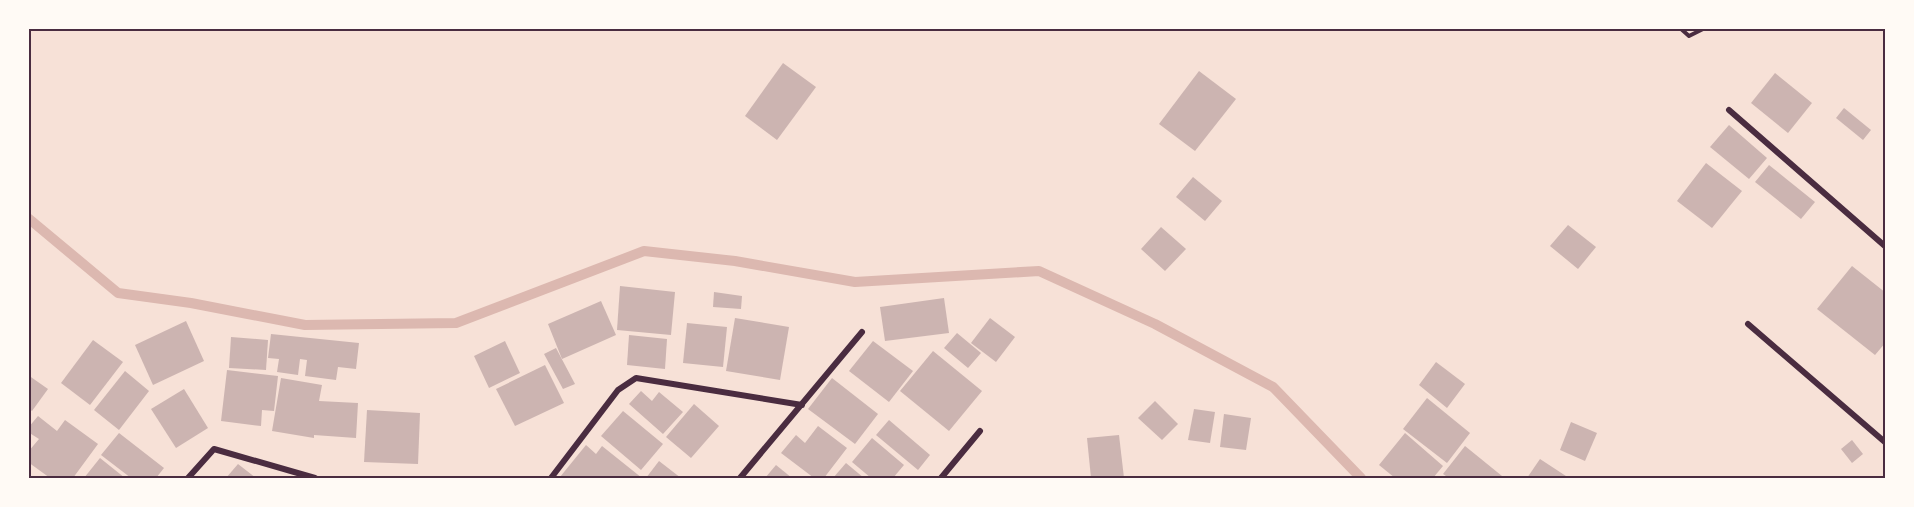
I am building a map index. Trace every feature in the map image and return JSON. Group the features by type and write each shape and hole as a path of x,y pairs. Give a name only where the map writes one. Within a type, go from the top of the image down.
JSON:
{"street":[{"path":"1729,110 1886,247"},
{"path":"1748,324 1886,443"},
{"path":"740,478 862,332"},
{"path":"551,478 618,390 636,378 802,405"},
{"path":"941,478 980,432"},
{"path":"188,478 214,449 315,478"}],"path":[{"path":"1680,28 1689,36 1705,28"}],"building":[{"path":"783,63 816,87 777,140 745,116"},
{"path":"1199,71 1236,99 1195,151 1159,124"},
{"path":"1775,73 1812,103 1788,133 1751,103"},
{"path":"1844,108 1871,130 1863,140 1836,118"},
{"path":"1729,125 1767,158 1749,179 1710,147"},
{"path":"1706,163 1742,191 1712,228 1677,201"},
{"path":"1769,165 1815,202 1801,219 1755,182"},
{"path":"1193,177 1222,201 1205,221 1176,197"},
{"path":"1568,225 1596,247 1578,269 1550,246"},
{"path":"1161,227 1186,249 1165,271 1141,249"},
{"path":"1852,266 1886,293 1886,342 1875,355 1817,309"},
{"path":"620,286 675,292 671,335 617,330"},
{"path":"714,292 742,296 741,309 713,307"},
{"path":"944,298 949,333 885,341 880,307"},
{"path":"601,301 616,335 562,359 548,324"},
{"path":"735,318 789,327 780,380 726,371"},
{"path":"990,318 1015,337 996,362 971,343"},
{"path":"186,321 204,361 153,385 135,345"},
{"path":"687,323 727,327 723,367 683,363"},
{"path":"957,333 981,353 968,368 944,348"},
{"path":"271,334 359,343 356,369 338,367 336,380 305,376 307,360 300,359 298,375 277,372 279,359 268,358"},
{"path":"629,335 667,339 665,369 627,365"},
{"path":"231,337 268,340 266,370 229,368"},
{"path":"93,340 123,362 90,405 61,383"},
{"path":"505,341 520,373 489,388 474,356"},
{"path":"873,341 913,371 889,402 849,371"},
{"path":"556,348 575,384 563,389 544,354"},
{"path":"933,351 982,391 949,431 900,391"},
{"path":"1436,362 1465,384 1447,408 1419,385"},
{"path":"545,365 564,403 515,426 496,389"},
{"path":"227,370 278,376 274,411 262,410 261,426 221,421"},
{"path":"125,371 149,391 119,430 94,410"},
{"path":"28,375 48,389 32,411 28,408"},
{"path":"281,378 322,385 319,401 358,403 356,438 314,435 314,438 272,431"},
{"path":"832,378 878,414 855,444 808,409"},
{"path":"184,389 208,428 176,448 151,409"},
{"path":"641,391 652,401 659,392 683,412 663,434 629,404"},
{"path":"1427,398 1470,433 1447,463 1403,429"},
{"path":"1155,401 1178,424 1162,440 1138,418"},
{"path":"694,404 719,426 691,458 666,437"},
{"path":"1194,409 1215,412 1210,443 1188,440"},
{"path":"367,410 420,413 418,464 364,462"},
{"path":"623,411 663,444 641,470 601,436"},
{"path":"1224,414 1251,418 1246,450 1220,447"},
{"path":"38,416 57,431 65,420 98,444 73,478 50,478 28,462 28,452 39,439 28,432 28,428"},
{"path":"889,420 930,455 918,470 876,435"},
{"path":"1571,422 1597,433 1585,461 1560,450"},
{"path":"818,426 847,448 824,478 814,478 781,453 796,435 805,443"},
{"path":"119,433 164,468 156,478 131,478 101,455"},
{"path":"1405,433 1443,466 1433,478 1395,478 1379,465"},
{"path":"1119,435 1124,478 1091,478 1087,438"},
{"path":"872,438 904,465 893,478 871,478 852,462"},
{"path":"1852,440 1863,454 1852,463 1841,449"},
{"path":"586,445 596,454 602,446 642,478 560,477"},
{"path":"1465,446 1502,476 1500,478 1449,478 1443,474"},
{"path":"100,458 125,478 84,478"},
{"path":"1540,459 1569,478 1527,478"},
{"path":"659,461 681,478 646,478"},
{"path":"846,463 864,478 833,478"},
{"path":"238,464 256,478 226,478"},
{"path":"776,465 792,478 765,478"}],"waterway":[{"path":"28,218 118,293 191,303 305,325 456,323 644,251 735,261 855,282 1039,271 1155,324 1273,387 1361,478"}]}
